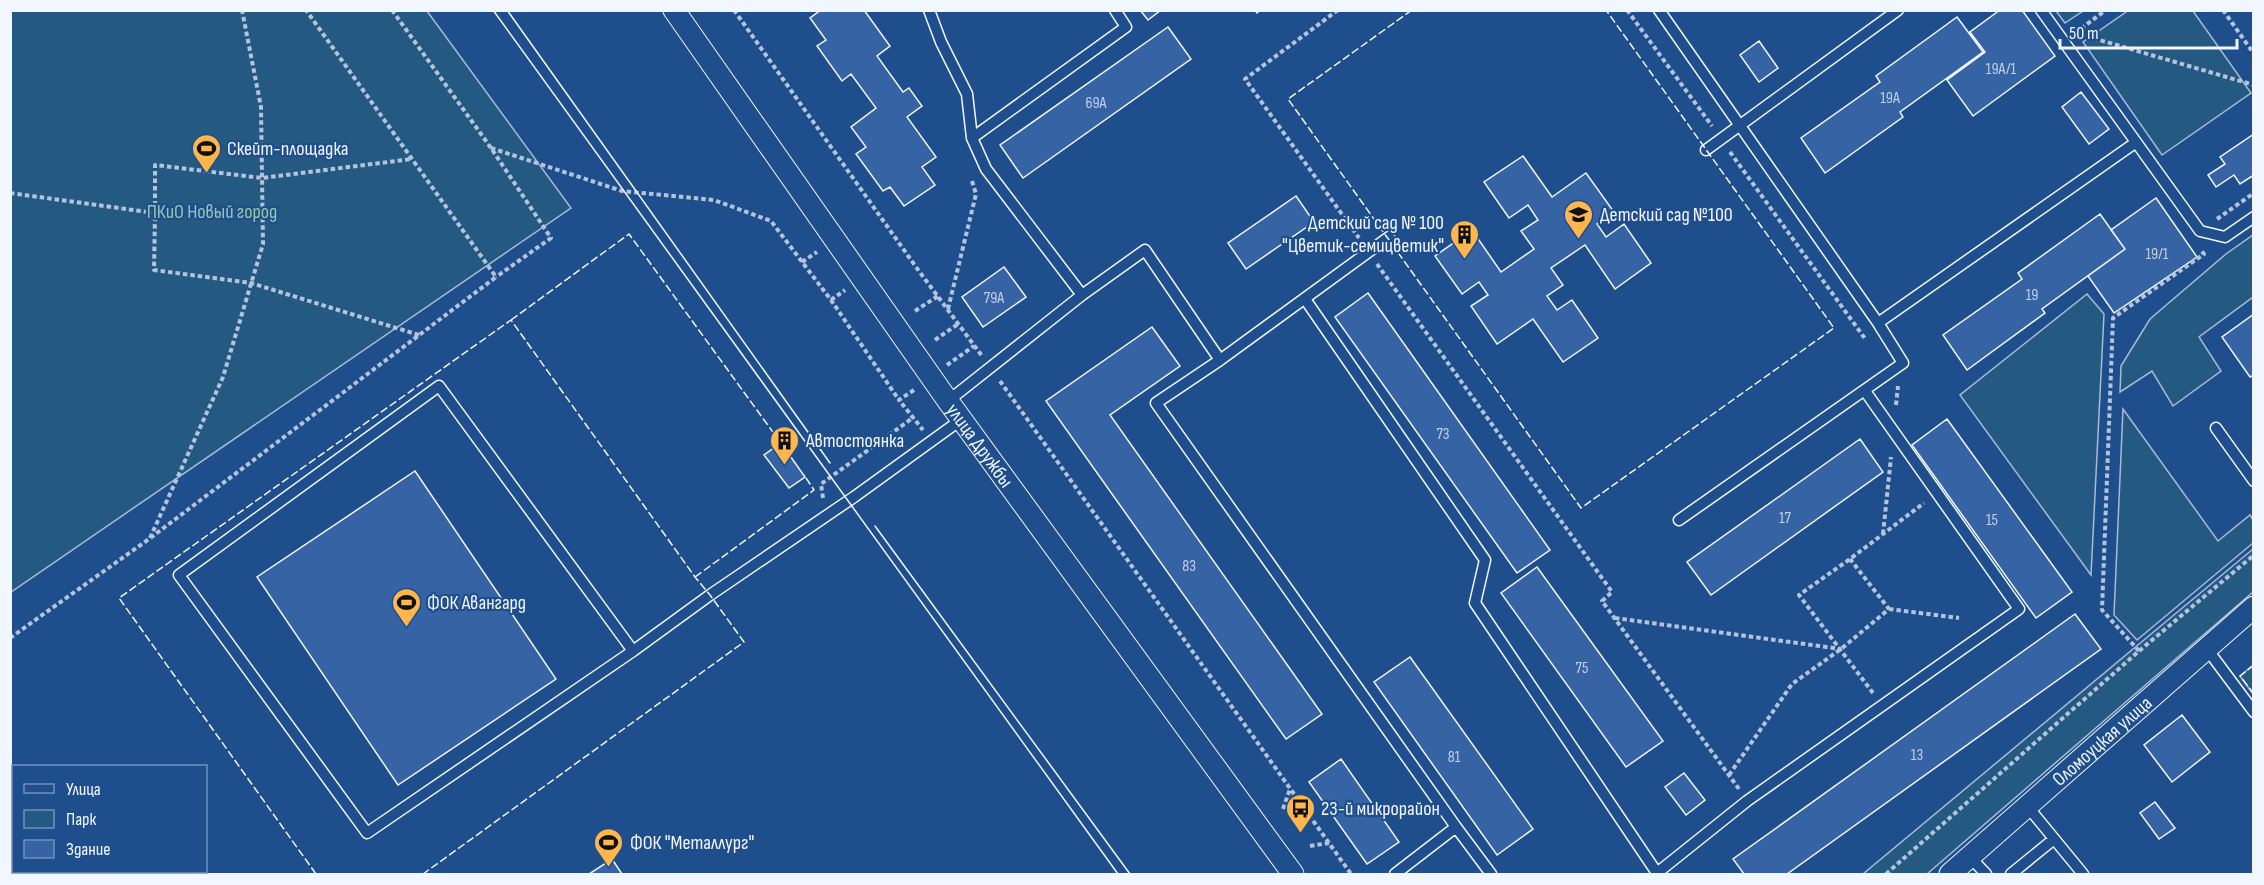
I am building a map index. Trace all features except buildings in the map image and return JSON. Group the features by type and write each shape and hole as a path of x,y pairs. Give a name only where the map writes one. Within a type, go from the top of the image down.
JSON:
{"street":[{"name":"улица Дружбы","path":"675,10 948,400 1293,874"},
{"name":"Оломоуцкая улица","path":"1950,874 2253,607"}],"lane":[{"path":"929,10 941,42 967,94 972,138 986,169 1082,295"},
{"path":"972,138 1126,27 1115,10"},
{"path":"1659,10 1878,323 1903,363 1679,520"},
{"path":"1706,150 1898,10"},
{"path":"2040,10 2200,231 2225,237 2253,217"},
{"path":"1878,323 2135,143"},
{"path":"1389,237 1220,360 1156,403 1491,874"},
{"path":"948,400 1082,295 1144,250 1220,360"},
{"path":"1305,299 1485,560 1475,603 1657,874 1747,801 2019,609 1865,391"},
{"path":"633,651 439,386 179,575 367,833 633,651 962,419"},
{"path":"2216,428 2253,481"},
{"path":"2207,649 2253,712"},
{"path":"2028,807 2083,874"},
{"path":"1395,874 1456,827"},
{"path":"2011,874 2054,838"},
{"path":"1970,857 1986,874"}],"path":[{"path":"149,539 223,377 263,244 261,107 242,10"},
{"path":"306,10 496,277"},
{"path":"10,639 149,539 551,238 491,148 392,10"},
{"path":"734,10 1351,874"},
{"path":"1338,10 1245,79 1612,592 1602,602 1747,801"},
{"path":"1628,10 1898,384 1883,534"},
{"path":"2063,41 2106,10"},
{"path":"2223,10 2253,54"},
{"path":"2074,33 2253,85"},
{"path":"491,148 622,191 714,200 771,220 930,440"},
{"path":"412,159 262,178 155,165 154,270 251,283 419,335"},
{"path":"948,309 976,194 970,175"},
{"path":"10,193 155,213"},
{"path":"2139,651 2102,610 2113,318 2204,254 2192,237 2253,193"},
{"path":"802,262 820,250"},
{"path":"831,300 846,289"},
{"path":"915,311 938,296"},
{"path":"935,340 958,324"},
{"path":"942,369 974,346"},
{"path":"899,400 916,389"},
{"path":"823,501 821,484 914,417"},
{"path":"1882,705 1799,595 1938,493"},
{"path":"1886,874 2139,651 2253,555"},
{"path":"1850,559 1889,609 1959,618"},
{"path":"1729,775 1792,684 1841,650 1889,609"},
{"path":"1614,618 1841,650"},
{"path":"1283,809 1290,789"},
{"path":"1310,846 1329,843"}],"green space":[{"name":"ПКиО Новый город","path":"11,10 427,11 571,208 11,592"},
{"path":"2129,10 2193,11 2251,93 2162,155 2083,42"},
{"path":"2056,11 2083,11 2065,23"},
{"path":"2253,235 2253,297 2199,337 2221,371 2173,406 2152,371 2120,392 2121,366 2150,319 2226,254"},
{"path":"2087,294 2104,314 2091,575 1960,395"},
{"path":"2123,409 2218,541 2250,515 2253,520 2253,543 2137,640 2114,615"},
{"path":"2253,549 2253,592 1927,874 1863,874"},
{"path":"2253,665 2253,694 2240,676"}],"tram line":[{"path":"493,10 1118,874"},
{"path":"507,10 830,463"},
{"path":"875,526 1130,874"}],"fence":[{"path":"1255,10 1257,13 1260,10"},
{"path":"1412,10 1288,99 1581,508 1834,328 1606,10"},
{"path":"511,320 629,234 783,446"},
{"path":"316,874 119,598 511,320 744,642 423,874"},
{"path":"695,577 814,490 804,475"},
{"path":"2254,665 2240,676 2254,694"}],"place":[{"name":"Скейт-площадка","path":"206,174"},
{"name":"Детский сад №100","path":"1579,240"},
{"name":"Детский сад № 100 \"Цветик-семицветик\"","path":"1465,260"},
{"name":"Автостоянка","path":"785,466"},
{"name":"ФОК Авангард","path":"406,628"},
{"name":"23-й микрорайон","path":"1300,834"},
{"name":"ФОК \"Металлург\"","path":"609,868"}]}
